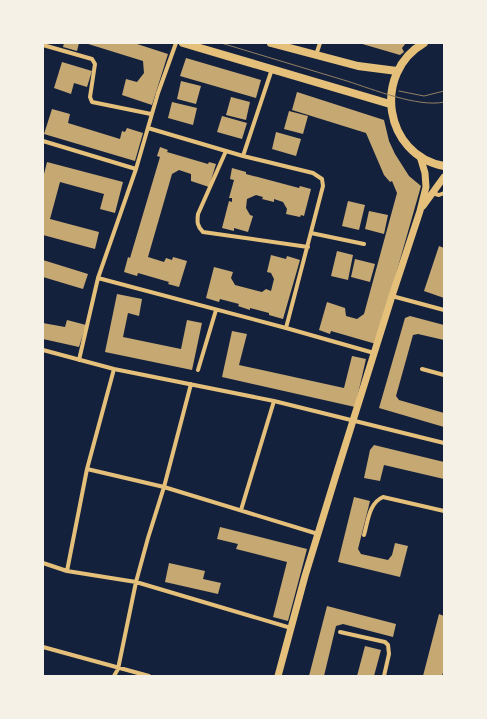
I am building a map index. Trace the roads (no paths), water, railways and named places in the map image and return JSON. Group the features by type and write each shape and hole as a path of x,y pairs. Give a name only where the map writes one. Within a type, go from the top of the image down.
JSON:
{"main road":[{"path":"183,43 390,104"},
{"path":"271,43 369,68 397,71"},
{"path":"424,43 408,56 397,71 391,90 390,104 395,124 405,142 420,156 444,166"}],"street":[{"path":"79,360 98,278 136,169 151,114 176,43"},
{"path":"316,55 320,43"},
{"path":"43,45 92,59 94,61 95,64 90,100 92,102 151,114"},
{"path":"243,156 272,68"},
{"path":"148,128 243,156 313,173 322,179 323,186 286,328"},
{"path":"43,141 136,169"},
{"path":"226,151 198,214 197,222 199,228 203,232 308,247"},
{"path":"278,676 305,576 352,421 420,211 426,187 425,173 420,156"},
{"path":"420,211 444,177"},
{"path":"432,193 439,195 444,194"},
{"path":"311,233 364,244"},
{"path":"98,278 374,353"},
{"path":"392,296 444,310"},
{"path":"198,370 216,310"},
{"path":"43,350 114,369 274,401 444,443"},
{"path":"67,571 88,469 114,369"},
{"path":"422,369 444,375"},
{"path":"114,676 118,668 136,582 164,487 191,384"},
{"path":"241,510 274,401"},
{"path":"88,469 164,487 318,534"},
{"path":"364,535 374,504 377,499 383,497 444,511"},
{"path":"43,563 67,571 136,582 291,628"},
{"path":"340,632 385,642 388,645 389,654 384,676"},
{"path":"43,647 149,676"}],"tram line":[{"path":"221,43 396,97 422,102 444,102"},
{"path":"399,91 424,96 444,91"}]}
